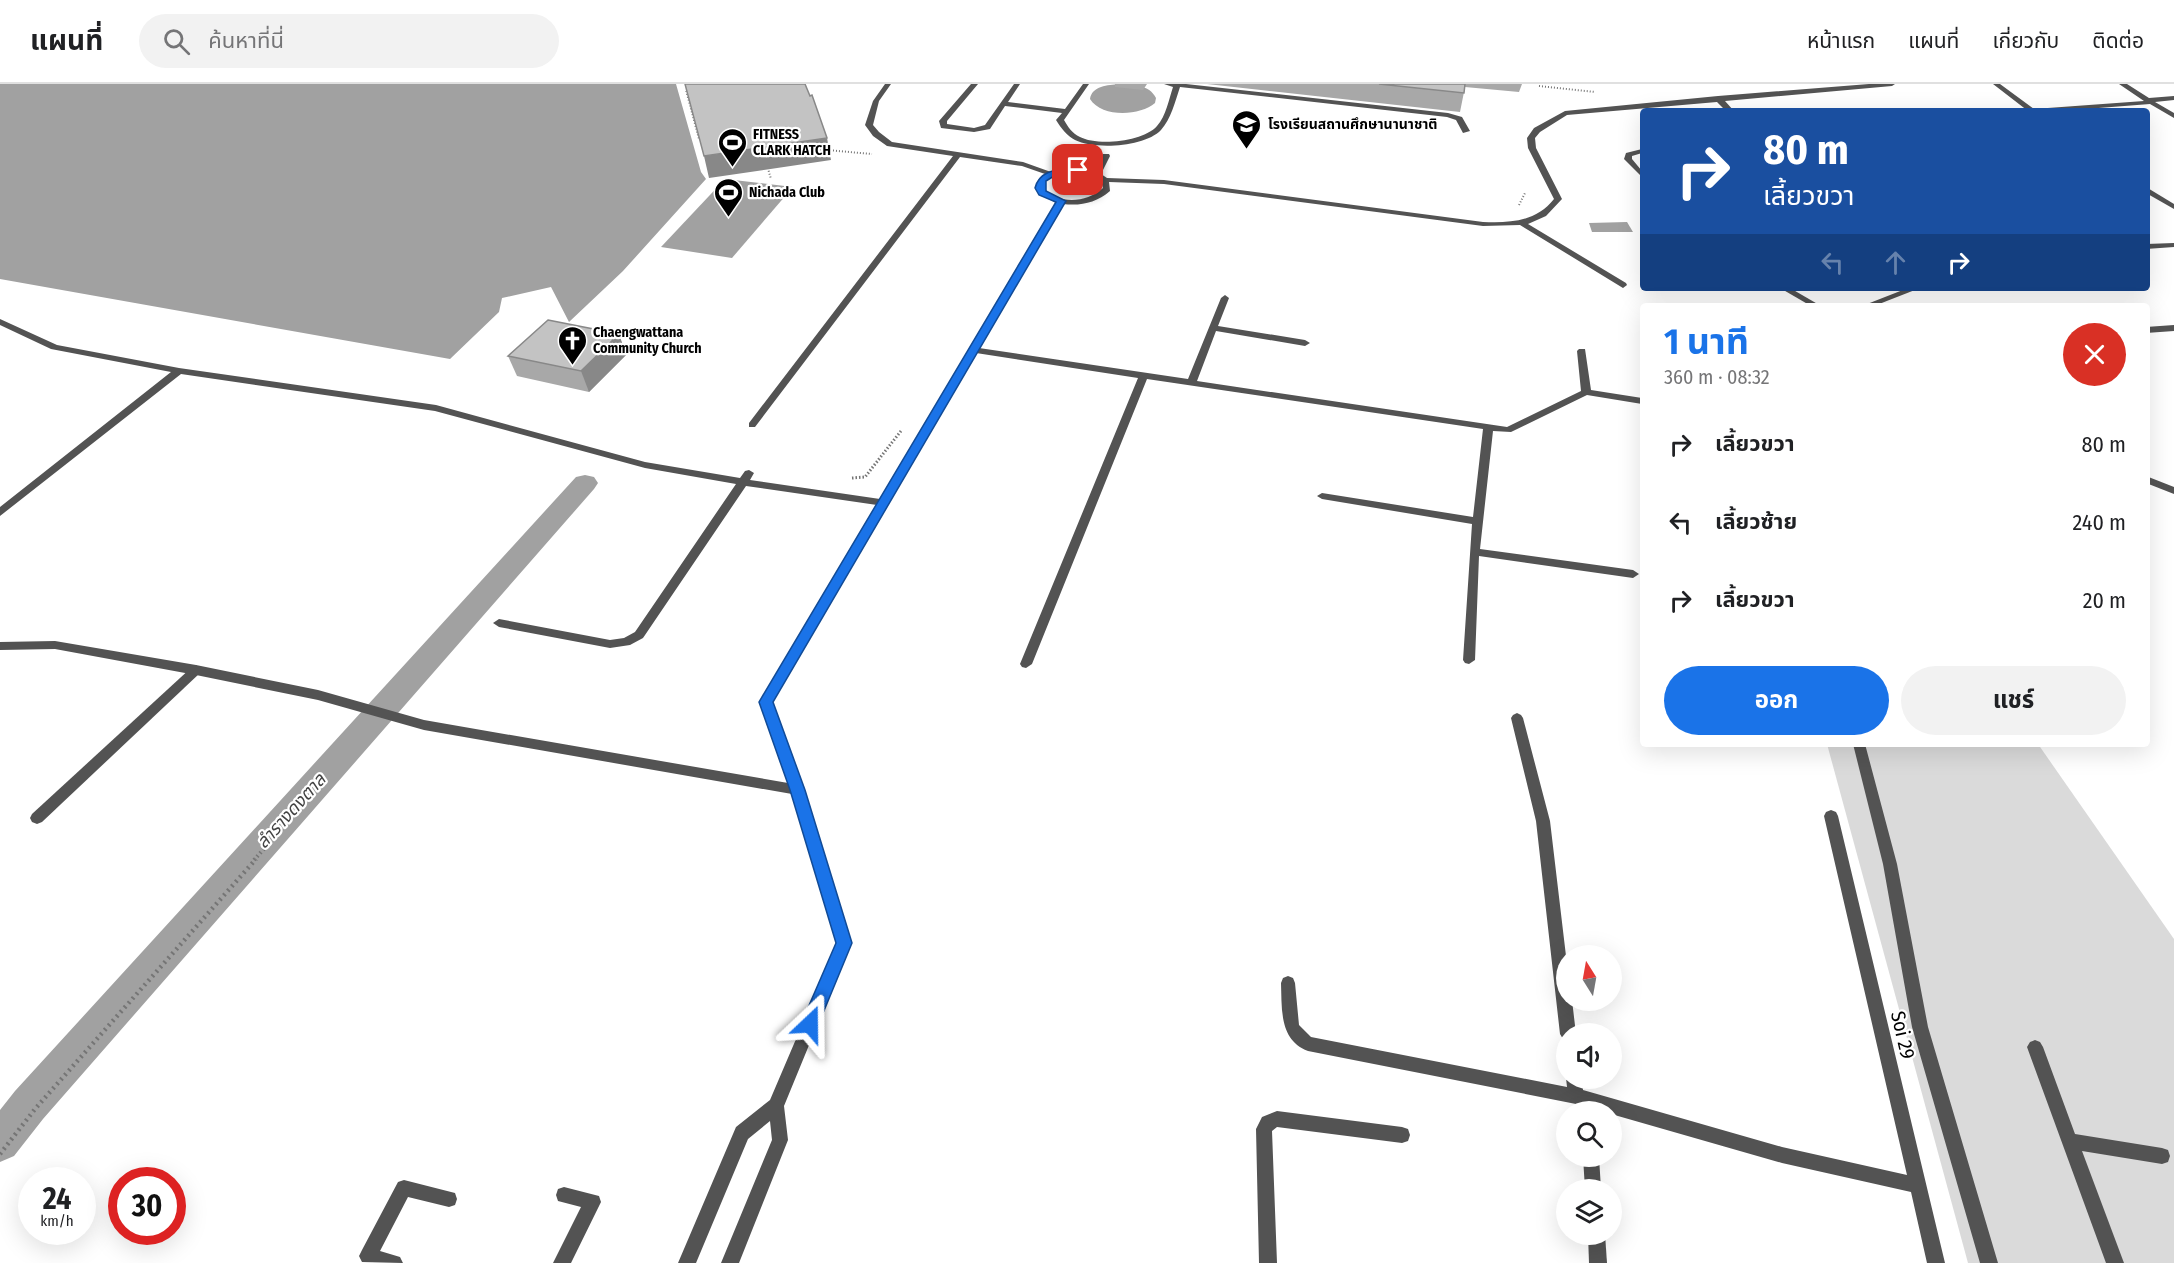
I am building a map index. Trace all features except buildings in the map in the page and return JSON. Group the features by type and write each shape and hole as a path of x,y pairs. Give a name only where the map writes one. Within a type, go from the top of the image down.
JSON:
{"street":[{"path":"888,84 876,101 869,125 876,134 890,144 1023,164 1051,174"},
{"path":"975,84 943,121 944,126 974,130 987,127 1017,84"},
{"path":"1086,84 1060,120 1069,134 1083,141 1110,144 1146,137 1159,128 1178,85"},
{"path":"1167,84 1448,115 1459,119 1466,131"},
{"path":"1106,180 1107,189 1102,195 1089,201 1061,201 1049,198 1040,188 1041,180 1051,174 1067,170 1085,171 1098,174 1106,180 1164,182 1483,224 1522,223 1541,217 1552,209 1558,199 1532,148 1531,138 1537,130 1553,119 1575,110 1892,84"},
{"path":"1996,84 2028,108"},
{"path":"2122,84 2174,116"},
{"path":"1718,98 1727,108"},
{"path":"2067,108 2174,98"},
{"path":"1003,104 1067,111"},
{"path":"1067,170 1083,141"},
{"path":"1098,174 1110,144"},
{"path":"1640,151 1629,155 1628,159 1640,173"},
{"path":"752,425 958,154"},
{"path":"2150,192 2174,207"},
{"path":"687,1263 742,1133 776,1106 844,943 797,790 766,702 1061,201"},
{"path":"1522,223 1623,285"},
{"path":"2150,247 2174,245"},
{"path":"1790,291 1812,303"},
{"path":"1874,303 1908,291"},
{"path":"1192,382 1225,298"},
{"path":"0,322 54,347 179,371 436,408 645,465 746,478 885,503"},
{"path":"1213,328 1305,343"},
{"path":"2150,330 2174,328"},
{"path":"973,350 1508,430 1586,392 1640,401"},
{"path":"1582,351 1586,392"},
{"path":"0,512 179,371"},
{"path":"1026,664 1144,375"},
{"path":"1469,660 1474,552 1488,427"},
{"path":"499,623 610,644 626,642 639,634 746,478"},
{"path":"2150,481 2174,491"},
{"path":"1322,496 1477,521"},
{"path":"1474,552 1633,574"},
{"path":"0,646 55,645 196,670 318,695 424,725 797,790"},
{"path":"37,818 196,670"},
{"path":"1517,718 1543,821 1567,1023"},
{"path":"1860,747 1890,864 1920,1027 1989,1263"},
{"name":"Soi 29","path":"1831,816 1936,1263"},
{"path":"1288,983 1292,1031 1299,1040 1308,1044 1575,1101"},
{"path":"2035,1047 2115,1263"},
{"path":"730,1263 780,1140 776,1106"},
{"path":"1622,1113 1782,1155 1916,1185"},
{"path":"1268,1263 1264,1129 1268,1123 1277,1119 1402,1135"},
{"path":"2069,1141 2162,1156"},
{"path":"394,1263 368,1256 404,1188 449,1199"},
{"path":"562,1263 594,1202 564,1195"},
{"path":"1597,1245 1598,1263"}],"path":[{"path":"696,88 686,90 701,145"},
{"path":"827,150 878,154"},
{"path":"765,159 771,180"},
{"path":"844,480 866,477 906,425"},
{"path":"0,1154 35,1109 287,823"}],"shaded area":[{"path":"0,84 676,84 701,172 706,179 623,271 569,322 551,287 502,298 499,312 450,359 0,279"},
{"path":"1119,84 1135,85 1149,90 1156,98 1155,103 1140,111 1121,113 1103,109 1090,99 1097,89"},
{"name":"Nichada Club","path":"725,179 793,187 732,258 661,247"},
{"path":"1627,222 1633,232 1592,232 1589,223"},
{"path":"1828,747 2040,747 2174,939 2174,1263 1968,1263"}],"waterway":[{"name":"ลำรางดงตาล","path":"0,1142 29,1105 585,483"}],"place":[{"name":"โรงเรียนสถานศึกษานานาชาติ","path":"1247,150"},
{"name":"FITNESS CLARK HATCH","path":"732,168"},
{"name":"Nichada Club","path":"728,218"},
{"name":"Chaengwattana Community Church","path":"572,366"}],"route":[{"path":"810,1024 844,943 797,790 766,702 1061,201 1049,198 1042,193 1041,180 1051,174 1078,170"}]}
